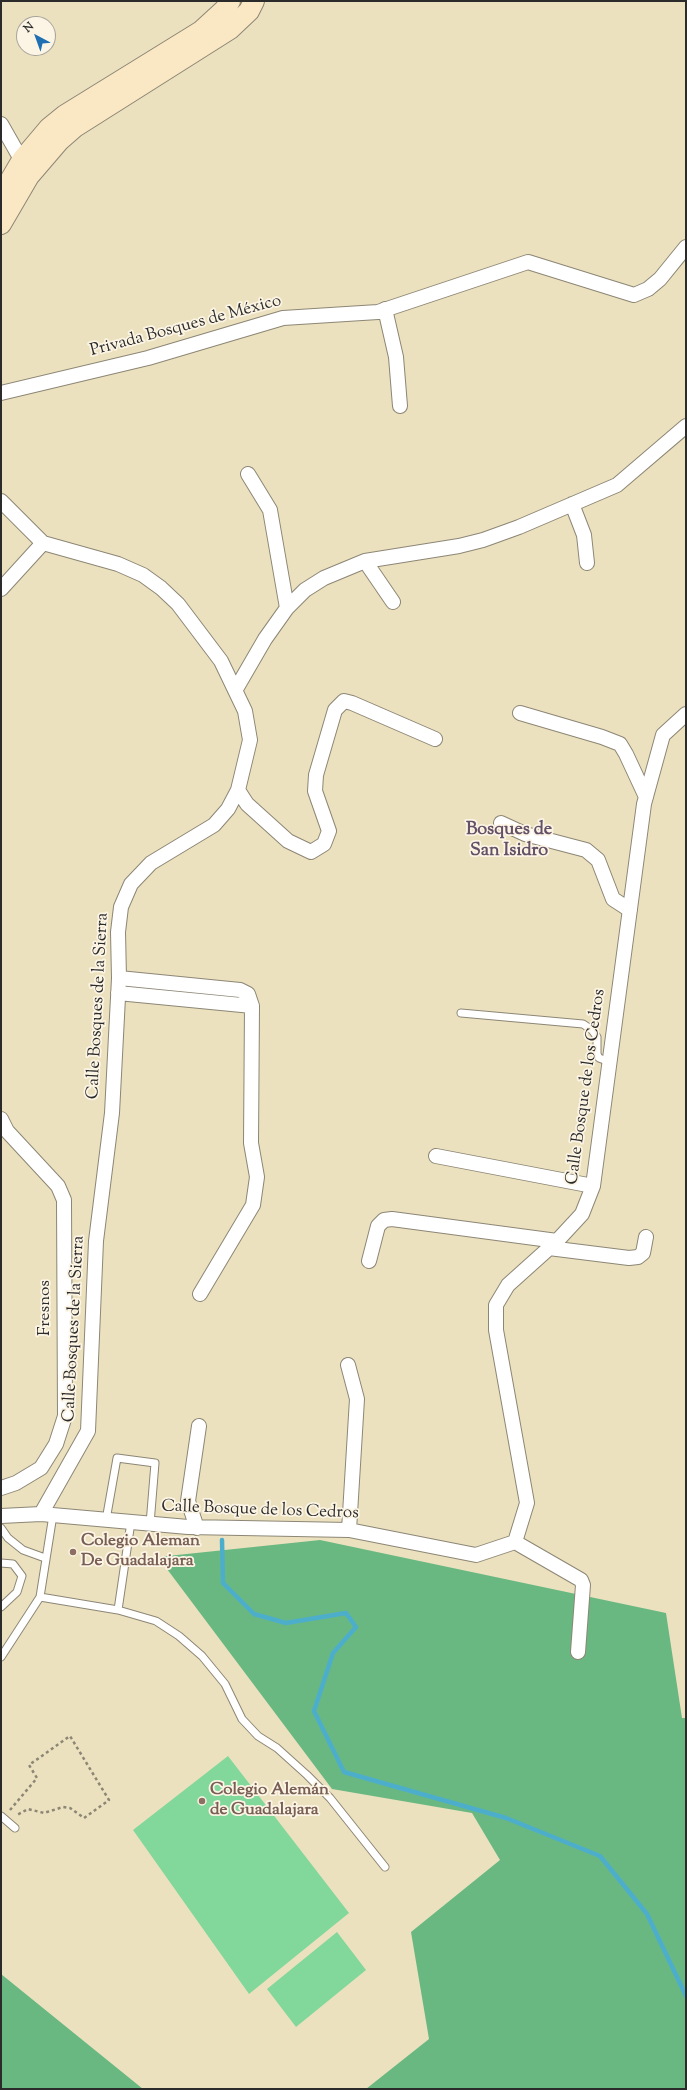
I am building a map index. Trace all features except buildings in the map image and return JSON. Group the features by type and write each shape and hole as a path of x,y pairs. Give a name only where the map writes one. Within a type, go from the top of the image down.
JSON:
{"main road":[{"path":"1,224 39,139 65,115 201,31 225,9 230,1"},
{"path":"1,196 26,168 53,147 75,127 230,29 249,11 254,1"}],"street":[{"path":"1,124 26,168"},
{"name":"Privada Bosques de México","path":"1,393 148,358 283,318 378,312 528,262 634,295 648,289 660,280 686,247"},
{"path":"385,309 396,357 400,406"},
{"path":"236,689 265,639 287,608 305,590 324,578 365,561 459,546 483,540 519,527 617,485 686,426"},
{"path":"248,474 270,510 287,608"},
{"path":"1,501 43,544 1,589"},
{"path":"572,504 584,535 587,563"},
{"name":"Calle Bosques de la Sierra","path":"43,544 118,564 143,575 161,588 178,604 206,639 221,661 236,689 245,711 250,740 238,790 228,809 214,824 151,863 131,884 122,907 118,932 119,978 112,1113 96,1241 88,1431 47,1515"},
{"path":"365,561 393,602"},
{"path":"238,790 247,804 288,841 311,852 324,844 329,831 315,792 316,775 335,710 344,701 352,703 435,739"},
{"path":"520,713 602,737 620,744 646,797"},
{"name":"Calle Bosque de los Cedros","path":"1,1516 47,1515 197,1528 350,1530 476,1555 515,1542 527,1503 496,1330 496,1305 508,1285 553,1244 582,1214 593,1186 646,797 663,736 686,714"},
{"path":"501,823 525,834 586,850 598,860 613,899 630,910"},
{"path":"119,978 240,990 248,994 252,1006 250,1143 257,1177 253,1205 200,1294"},
{"path":"118,993 252,1006"},
{"name":"Fresnos","path":"1,1119 7,1131 58,1186 64,1200 64,1416 56,1444 41,1468 16,1484 1,1488"},
{"path":"436,1156 593,1186"},
{"path":"369,1261 378,1226 384,1220 392,1219 633,1258 642,1253 646,1237"},
{"path":"348,1365 356,1399 350,1530"},
{"path":"197,1528 188,1501 199,1426"},
{"path":"515,1542 581,1580 583,1585 578,1652"}],"lane":[{"path":"461,1013 583,1024 592,1030 597,1037 596,1054 599,1058 610,1062"},
{"path":"106,1520 117,1458 155,1463 150,1524"},
{"path":"1,1657 40,1597 45,1558 47,1515"},
{"path":"118,1610 131,1522"},
{"path":"1,1528 8,1538 23,1550 45,1558"},
{"path":"1,1563 13,1564 22,1576 17,1592 1,1607"},
{"path":"40,1597 118,1610 156,1621 179,1636 202,1656 225,1684 242,1719 258,1736 277,1748 330,1798 385,1867"},
{"path":"2,1817 12,1825"}],"path":[{"path":"2,1817 37,1778 29,1765 70,1736 109,1800 84,1818 70,1808 54,1809 44,1813 28,1809 21,1811 12,1825"}],"green space":[{"path":"320,1540 666,1613 682,1718 686,1718 686,2089 366,2089 429,2039 411,1932 500,1860 472,1813 332,1789 158,1557"},
{"path":"228,1756 349,1913 249,1994 133,1830"},
{"path":"337,1932 366,1970 296,2027 267,1989"},
{"path":"1,1974 143,2089 1,2089"}],"waterway":[{"path":"222,1540 223,1583 254,1614 286,1623 346,1613 356,1627 333,1653 314,1711 344,1772 506,1818 600,1856 647,1914 686,1996"}],"place":[{"name":"Colegio Aleman De Guadalajara","path":"73,1552"},
{"name":"Colegio Alemán de Guadalajara","path":"202,1801"}],"district":[{"name":"Bosques de San Isidro","path":"509,841"}]}
